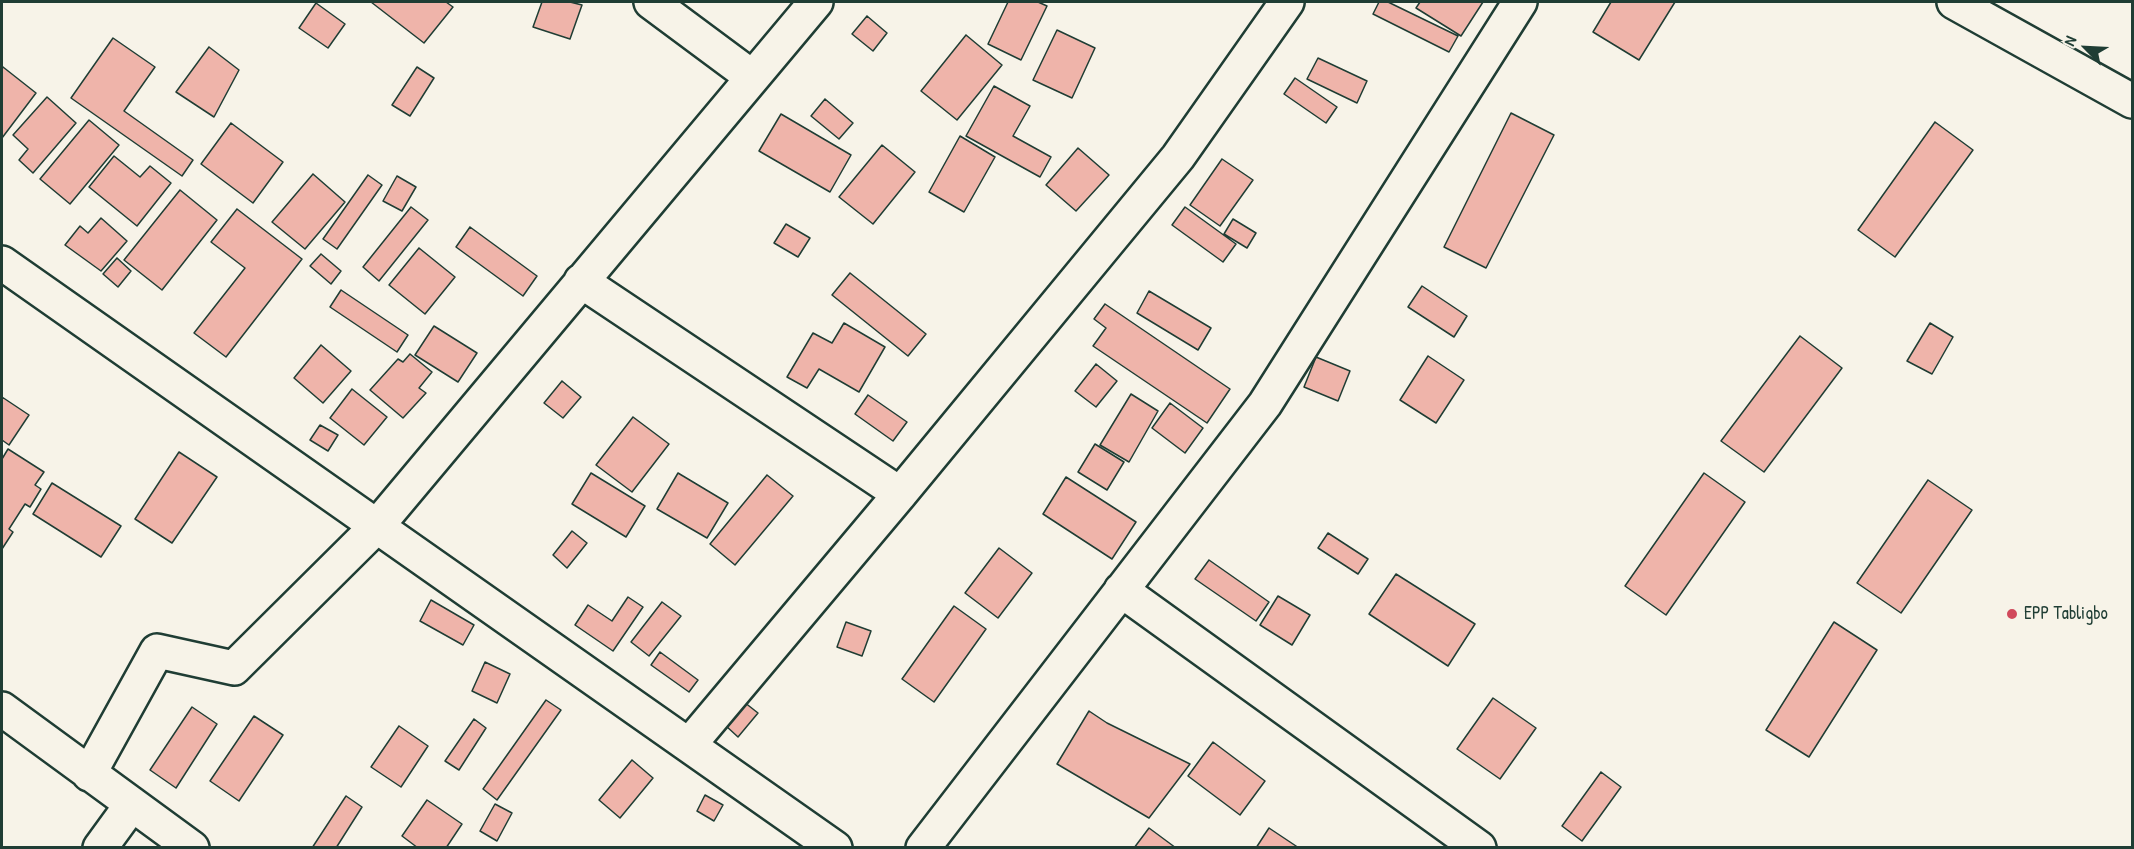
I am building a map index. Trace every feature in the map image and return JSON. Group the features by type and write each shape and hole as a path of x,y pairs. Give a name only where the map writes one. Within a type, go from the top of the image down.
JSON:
{"street":[{"path":"651,2 752,77"},
{"path":"89,774 157,651 234,668 376,526 816,2"},
{"path":"689,745 1178,157 1287,2"},
{"path":"922,848 1265,404 1520,2"},
{"path":"1954,2 2133,101"},
{"path":"2,263 835,848"},
{"path":"581,281 900,494"},
{"path":"1121,590 1479,848"},
{"path":"2,709 192,848"},
{"path":"100,848 132,804"}],"building":[{"path":"371,2 446,2 453,7 424,43"},
{"path":"542,2 570,2 582,5 570,39 533,27"},
{"path":"1008,2 1038,2 1047,6 1021,60 988,44"},
{"path":"1379,2 1388,2 1458,36 1449,52 1373,14"},
{"path":"1420,2 1483,2 1461,36 1416,8"},
{"path":"1611,2 1675,2 1639,60 1593,32"},
{"path":"316,3 345,24 328,48 299,28"},
{"path":"867,16 887,33 873,51 852,34"},
{"path":"1057,30 1095,48 1072,98 1033,80"},
{"path":"966,35 1002,65 957,120 921,91"},
{"path":"113,38 155,67 124,111 193,160 182,176 71,98"},
{"path":"209,47 239,70 214,117 176,92"},
{"path":"1318,58 1367,81 1357,103 1307,79"},
{"path":"3,67 36,93 2,138 2,69"},
{"path":"417,67 434,78 410,116 392,105"},
{"path":"1295,78 1337,107 1326,123 1284,94"},
{"path":"994,86 1030,106 1013,136 1051,157 1040,177 966,136"},
{"path":"47,97 76,123 33,173 19,160 28,149 13,135"},
{"path":"825,99 853,123 839,139 811,116"},
{"path":"1511,113 1554,135 1486,268 1444,247"},
{"path":"781,114 851,155 830,192 759,151"},
{"path":"89,120 119,145 70,204 40,179"},
{"path":"1935,122 1973,150 1895,257 1858,230"},
{"path":"231,123 283,162 253,203 201,164"},
{"path":"960,136 995,157 964,212 929,192"},
{"path":"882,145 915,172 873,224 839,197"},
{"path":"1078,148 1109,175 1076,211 1046,185"},
{"path":"114,156 140,177 150,166 171,183 137,226 89,187"},
{"path":"1222,159 1253,180 1220,226 1190,205"},
{"path":"313,174 345,202 305,249 272,222"},
{"path":"368,175 382,185 337,249 323,239"},
{"path":"397,176 416,187 402,211 383,201"},
{"path":"180,190 217,220 162,290 124,260"},
{"path":"411,207 428,220 379,281 363,267"},
{"path":"1185,207 1236,244 1223,262 1172,225"},
{"path":"237,209 302,259 226,357 194,333 245,268 211,242"},
{"path":"101,218 127,241 101,271 65,245 80,226 88,233"},
{"path":"1233,219 1256,233 1247,248 1224,234"},
{"path":"786,224 810,238 798,257 774,243"},
{"path":"470,227 537,276 523,296 456,247"},
{"path":"419,248 455,277 425,314 389,285"},
{"path":"321,254 341,271 331,284 310,266"},
{"path":"117,258 131,271 118,287 103,274"},
{"path":"850,273 926,334 908,356 832,295"},
{"path":"1422,286 1467,316 1454,337 1408,307"},
{"path":"341,290 408,335 397,352 330,307"},
{"path":"1149,291 1211,328 1198,350 1137,313"},
{"path":"1105,304 1230,389 1207,423 1093,346 1106,328 1094,319"},
{"path":"844,323 885,347 859,392 819,369 807,388 787,377 813,333 832,343"},
{"path":"1930,323 1953,337 1932,374 1907,361"},
{"path":"434,326 477,353 458,382 415,355"},
{"path":"1800,336 1842,368 1764,472 1721,441"},
{"path":"321,345 351,371 323,403 294,378"},
{"path":"410,354 432,372 419,388 426,393 403,418 370,390 398,359 403,362"},
{"path":"1428,356 1464,380 1436,423 1400,400"},
{"path":"1316,357 1350,371 1338,401 1304,387"},
{"path":"1096,364 1117,381 1096,407 1075,391"},
{"path":"562,381 581,397 563,418 544,403"},
{"path":"352,389 387,417 364,445 330,418"},
{"path":"1131,394 1158,411 1129,462 1100,445"},
{"path":"868,395 907,422 893,441 855,414"},
{"path":"2,397 29,415 9,445 2,440"},
{"path":"1170,403 1203,428 1185,453 1152,428"},
{"path":"633,417 669,444 632,492 596,465"},
{"path":"320,425 338,435 328,451 310,440"},
{"path":"1095,444 1124,462 1107,490 1078,472"},
{"path":"8,449 44,472 35,485 41,489 30,507 25,504 9,529 13,532 2,549 2,459"},
{"path":"179,452 217,477 172,543 135,519"},
{"path":"591,473 645,506 626,537 572,504"},
{"path":"678,473 728,503 707,538 657,509"},
{"path":"1704,473 1745,502 1666,615 1625,586"},
{"path":"767,475 793,496 735,565 710,544"},
{"path":"1066,477 1136,522 1112,559 1043,514"},
{"path":"1928,480 1972,510 1901,613 1857,583"},
{"path":"52,483 121,526 101,557 33,514"},
{"path":"572,531 587,543 567,568 553,555"},
{"path":"1328,533 1368,559 1358,574 1318,548"},
{"path":"999,548 1032,573 998,618 965,593"},
{"path":"1209,560 1269,602 1256,621 1195,579"},
{"path":"1396,574 1475,624 1448,666 1369,614"},
{"path":"1278,596 1310,615 1292,645 1260,625"},
{"path":"628,597 643,607 613,651 575,625 588,605 612,621"},
{"path":"431,600 474,625 463,645 420,621"},
{"path":"662,602 681,616 649,656 631,642"},
{"path":"954,606 986,629 934,702 902,679"},
{"path":"846,622 871,631 862,656 837,647"},
{"path":"1834,622 1877,650 1809,757 1766,730"},
{"path":"660,652 698,680 689,692 651,665"},
{"path":"485,662 510,674 497,703 472,691"},
{"path":"1493,698 1536,728 1500,779 1457,749"},
{"path":"546,700 561,710 497,800 483,789"},
{"path":"744,702 758,713 738,737 725,725"},
{"path":"192,707 217,724 176,788 150,770"},
{"path":"1089,711 1107,723 1190,764 1149,818 1057,764"},
{"path":"254,716 283,735 239,801 210,781"},
{"path":"474,719 486,728 459,770 445,761"},
{"path":"399,726 428,746 401,787 371,767"},
{"path":"1213,742 1265,781 1240,815 1188,776"},
{"path":"632,760 653,778 620,818 599,800"},
{"path":"1601,772 1621,787 1582,841 1562,826"},
{"path":"705,795 723,805 714,821 697,811"},
{"path":"346,796 362,807 336,848 312,848"},
{"path":"427,800 462,824 446,848 418,848 402,836"},
{"path":"495,804 512,813 497,841 480,831"},
{"path":"1149,828 1176,848 1134,848"},
{"path":"1269,828 1299,848 1256,848"}],"place":[{"name":"EPP Tabligbo","path":"2012,614"}]}
